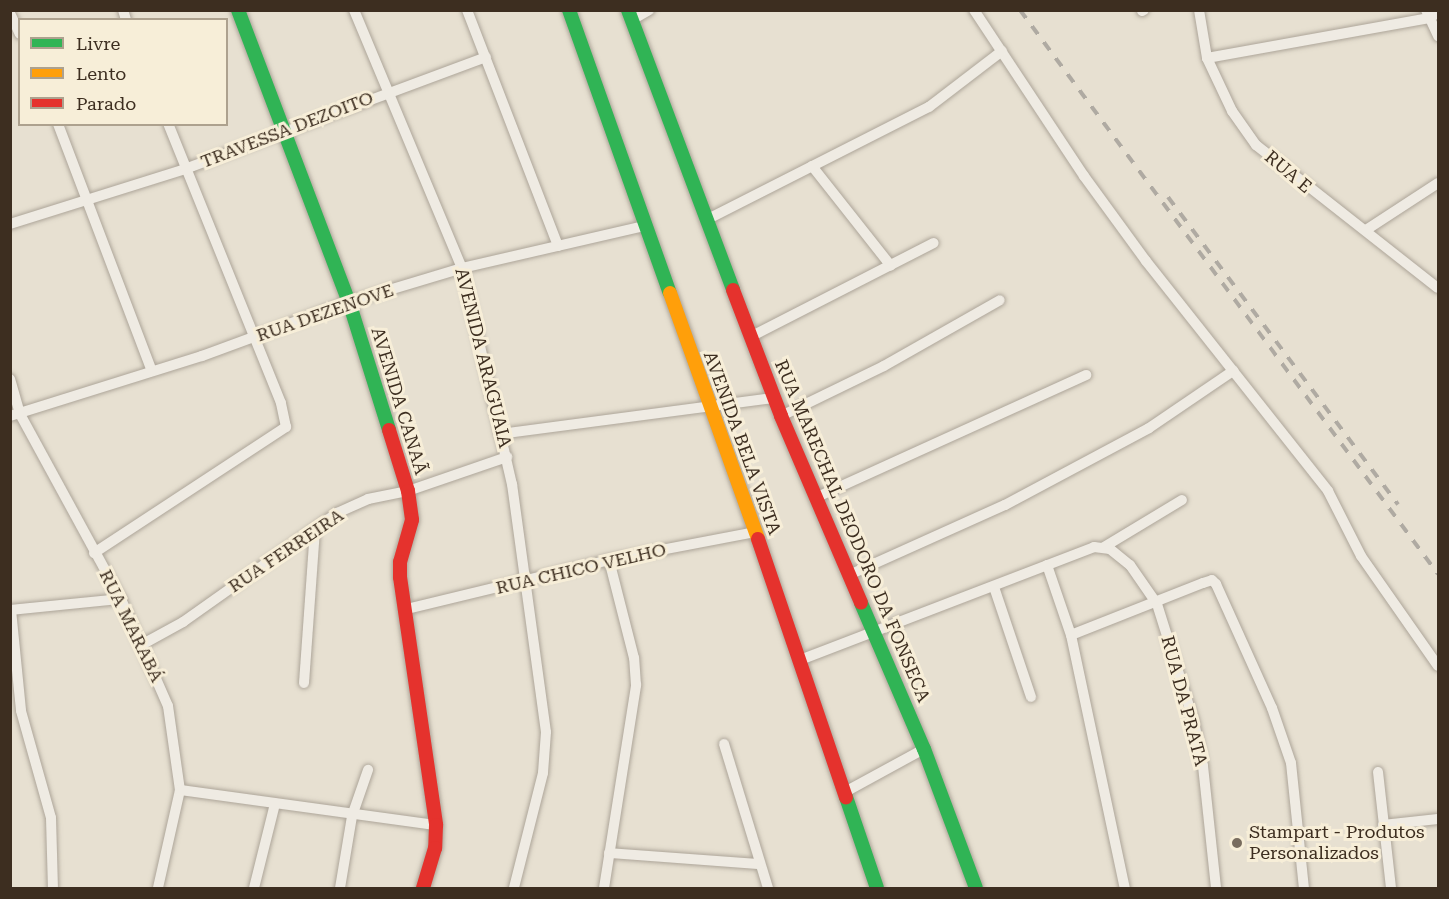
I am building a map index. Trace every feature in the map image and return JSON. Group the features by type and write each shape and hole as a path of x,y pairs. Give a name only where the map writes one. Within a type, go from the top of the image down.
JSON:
{"street":[{"name":"AVENIDA CANAÃ","path":"238,10 287,131 349,302 408,491 412,520 400,562 435,825 435,848 423,888"},
{"name":"AVENIDA ARAGUAIA","path":"354,10 462,268 507,457 546,732 543,773 514,888"},
{"path":"467,10 558,246"},
{"name":"AVENIDA BELA VISTA","path":"569,10 709,409 756,532 876,888"},
{"path":"630,15 649,10"},
{"path":"974,10 1084,176 1328,491 1361,556 1438,666"},
{"name":"RUA E","path":"1199,10 1207,58 1232,111 1256,145 1310,190 1366,230 1438,288"},
{"path":"10,13 18,30"},
{"path":"1207,58 1431,14 1438,36"},
{"name":"RUA MARECHAL DEODORO DA FONSECA","path":"630,15 781,416 924,749 976,888"},
{"path":"708,219 929,107 1002,51"},
{"name":"TRAVESSA DEZOITO","path":"10,224 88,202 185,169 486,57"},
{"path":"59,126 152,371"},
{"path":"94,553 286,427 280,403 169,126"},
{"path":"812,166 891,266"},
{"path":"1366,230 1438,183"},
{"name":"RUA DEZENOVE","path":"15,415 152,371 349,302 462,268 644,226"},
{"path":"752,336 934,243"},
{"path":"781,416 884,366 1000,300"},
{"path":"849,575 1005,505 1149,428 1233,371"},
{"path":"815,498 1086,375"},
{"name":"RUA MARABÁ","path":"10,380 15,415 121,599 143,644 174,728 180,790 158,888"},
{"path":"500,434 709,409 774,398"},
{"name":"RUA FERREIRA","path":"143,644 183,622 315,529 368,500 408,491 507,457"},
{"path":"800,660 1099,547 1182,500"},
{"path":"304,683 315,529"},
{"name":"RUA CHICO VELHO","path":"407,609 609,560 756,532"},
{"name":"RUA DA PRATA","path":"1099,547 1130,565 1157,604 1194,722 1203,766 1216,888"},
{"path":"604,888 636,685 634,658 609,560"},
{"path":"1047,566 1071,635 1125,888"},
{"path":"1071,635 1157,604 1203,583 1216,584 1272,708 1291,763 1304,888"},
{"path":"994,587 1031,697"},
{"path":"53,888 51,818 21,711 11,609 121,599"},
{"path":"724,744 768,888"},
{"path":"845,792 924,749"},
{"path":"340,888 352,816 368,770"},
{"path":"1378,772 1391,888"},
{"path":"180,790 352,816 435,825"},
{"path":"254,888 274,804"},
{"path":"1383,825 1438,819"},
{"path":"609,853 760,864"}],"railway":[{"path":"1020,10 1438,574"},
{"path":"1168,197 1398,505"}],"traffic: fast":[{"path":"238,10 349,302 389,430"},
{"path":"569,10 670,293"},
{"path":"628,10 733,290"},
{"path":"861,603 924,749 976,888"},
{"path":"846,797 877,888"}],"traffic: slow":[{"path":"670,293 758,539"}],"traffic: jam":[{"path":"733,290 781,416 861,603"},
{"path":"389,430 408,491 412,520 400,562 400,577 436,825 435,848 423,888"},
{"path":"758,539 846,797"}],"place":[{"name":"Stampart - Produtos Personalizados","path":"1237,843"}]}
